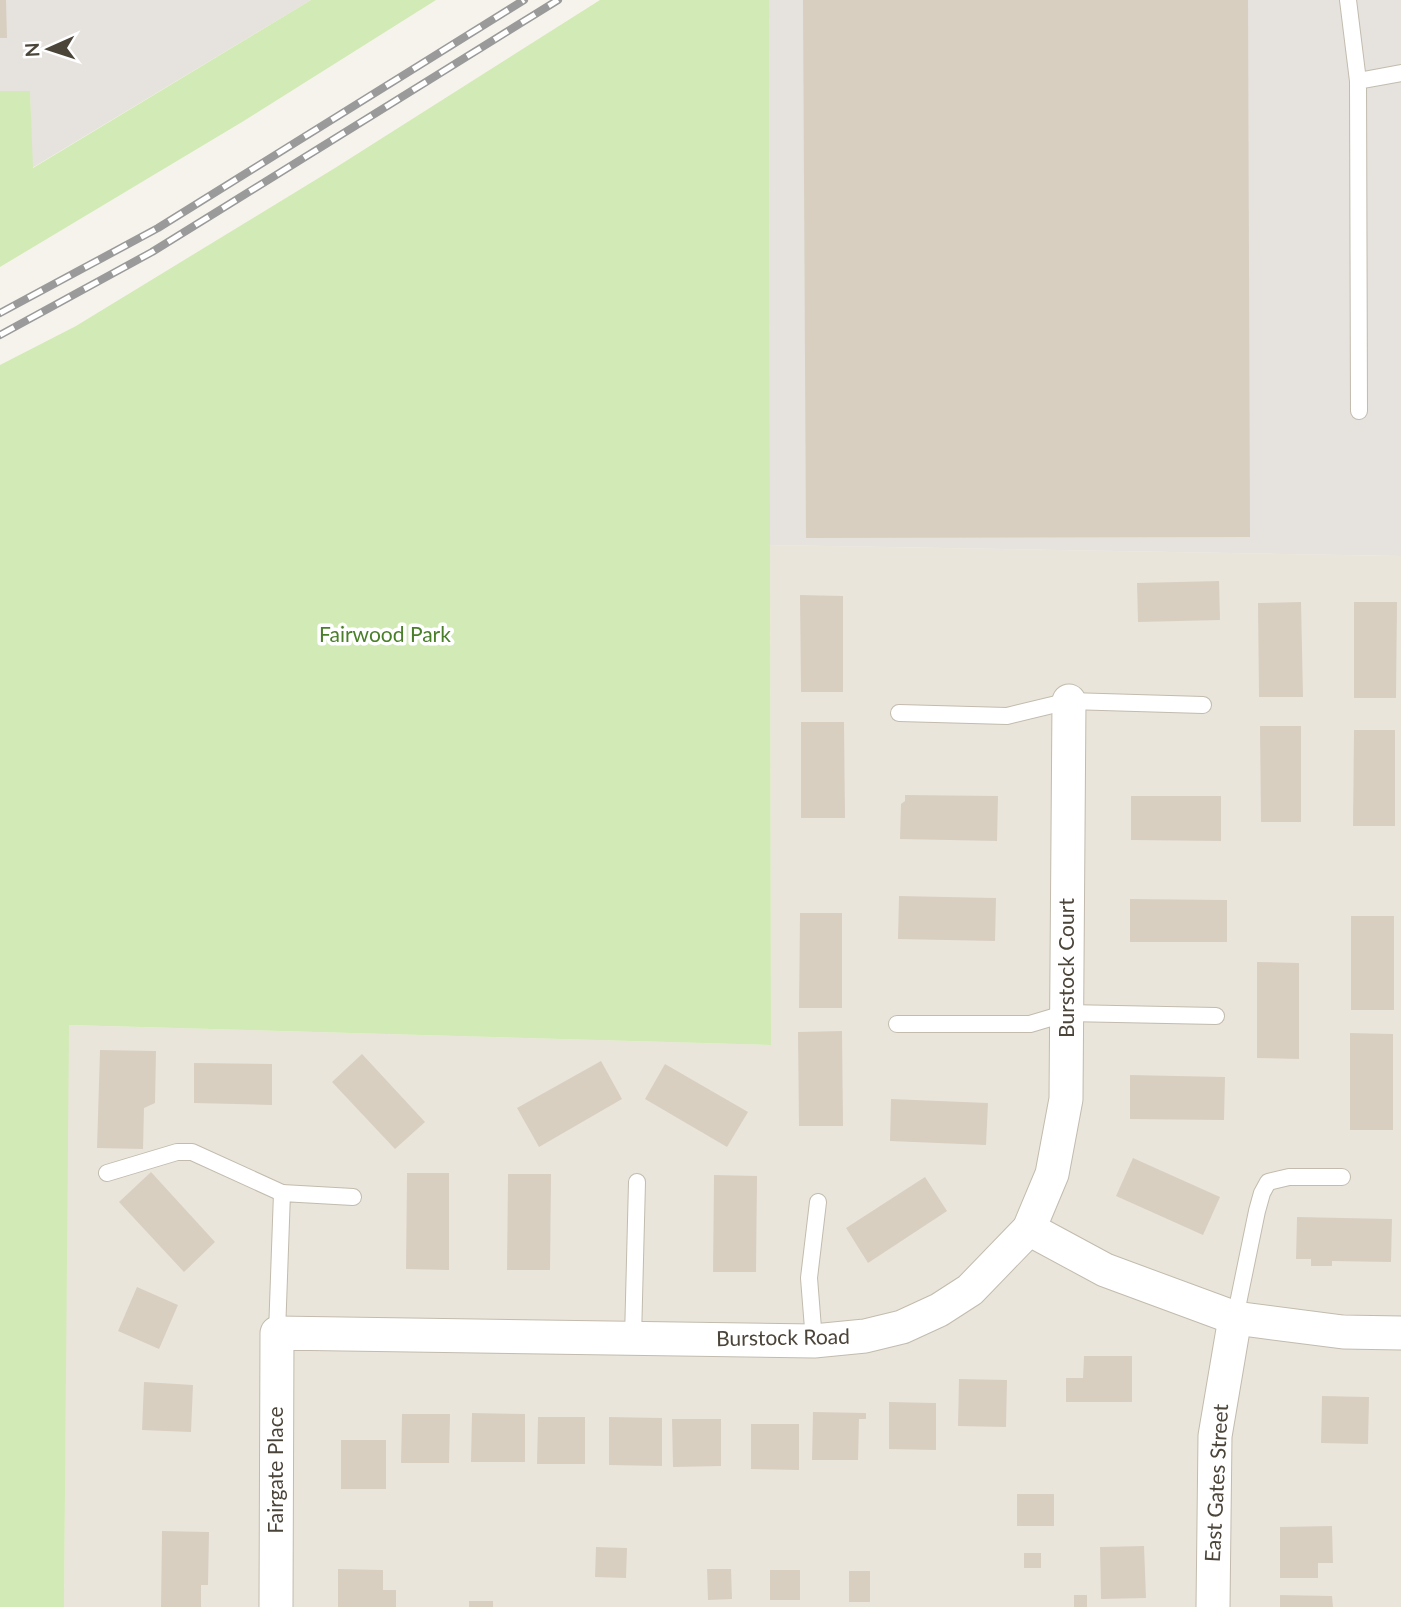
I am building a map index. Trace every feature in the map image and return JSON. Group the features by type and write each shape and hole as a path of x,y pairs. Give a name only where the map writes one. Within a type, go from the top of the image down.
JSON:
{"street":[{"name":"Burstock Court","path":"1029,1229 1052,1174 1066,1099 1069,702"},
{"path":"1029,1229 1105,1270 1235,1318 1343,1332 1401,1333"},
{"name":"Burstock Road","path":"277,1333 814,1340 865,1336 902,1327 939,1310 970,1290 1029,1229"},
{"name":"East Gates Street","path":"1213,1607 1215,1436 1235,1318"},
{"name":"Fairgate Place","path":"276,1607 277,1333"}],"lane":[{"path":"1348,0 1358,81 1359,411"},
{"path":"1358,81 1401,73"},
{"path":"899,713 1006,716 1069,702 1203,705"},
{"path":"897,1024 1030,1024 1067,1013 1216,1016"},
{"path":"107,1173 177,1152 192,1152 282,1194 353,1197"},
{"path":"1235,1318 1257,1211 1268,1182 1289,1177 1342,1177"},
{"path":"633,1338 637,1182"},
{"path":"277,1333 282,1194"},
{"path":"814,1340 809,1278 818,1202"}],"shaded area":[{"path":"0,0 311,0 32,168 30,91 0,91"},
{"path":"769,0 1401,0 1401,556 770,545"},
{"path":"770,545 1401,556 1401,1607 64,1607 68,1025 771,1045"}],"green space":[{"path":"311,0 436,0 242,122 0,267 0,91 30,91 33,168"},
{"name":"Fairwood Park","path":"600,0 769,0 771,1045 69,1025 64,1607 0,1607 0,365 76,326 335,168"}],"building":[{"path":"0,0 6,0 7,38 0,38"},
{"path":"803,0 1248,0 1250,537 806,538"},
{"path":"1219,581 1220,620 1138,622 1137,583"},
{"path":"800,595 843,596 843,692 801,692"},
{"path":"1301,602 1303,697 1259,697 1258,603"},
{"path":"1354,602 1397,602 1396,698 1354,698"},
{"path":"801,722 844,722 845,818 801,818"},
{"path":"1260,726 1301,726 1301,822 1261,822"},
{"path":"1354,730 1395,730 1395,826 1353,826"},
{"path":"905,795 998,796 997,841 900,839 901,804 905,801"},
{"path":"1131,796 1221,796 1221,841 1131,840"},
{"path":"899,896 996,898 995,941 898,939"},
{"path":"1130,899 1227,900 1227,942 1130,942"},
{"path":"800,913 842,913 842,1008 799,1008"},
{"path":"1351,916 1394,916 1394,1010 1351,1010"},
{"path":"1257,962 1299,963 1299,1059 1257,1058"},
{"path":"842,1031 843,1126 799,1126 798,1032"},
{"path":"1350,1033 1393,1034 1393,1130 1350,1130"},
{"path":"100,1050 156,1051 155,1103 144,1108 143,1149 97,1148"},
{"path":"362,1054 425,1122 395,1149 332,1082"},
{"path":"601,1061 622,1099 539,1147 517,1108"},
{"path":"194,1063 272,1064 272,1105 194,1103"},
{"path":"665,1064 748,1112 727,1147 645,1099"},
{"path":"1130,1075 1225,1077 1224,1120 1130,1119"},
{"path":"891,1099 988,1103 986,1145 890,1141"},
{"path":"1133,1158 1220,1197 1203,1235 1116,1196"},
{"path":"151,1172 215,1242 184,1272 119,1202"},
{"path":"407,1173 449,1173 449,1270 406,1269"},
{"path":"508,1174 551,1174 550,1270 507,1270"},
{"path":"714,1175 757,1176 756,1272 713,1272"},
{"path":"925,1177 947,1211 868,1263 846,1228"},
{"path":"1297,1217 1392,1219 1391,1262 1332,1261 1332,1266 1311,1266 1311,1259 1296,1259"},
{"path":"137,1287 178,1305 159,1349 118,1331"},
{"path":"1084,1356 1132,1356 1132,1402 1066,1402 1066,1378 1083,1378"},
{"path":"959,1379 1007,1380 1006,1427 958,1426"},
{"path":"144,1382 193,1385 191,1432 142,1430"},
{"path":"1322,1396 1369,1397 1368,1444 1321,1443"},
{"path":"889,1402 936,1403 936,1450 889,1449"},
{"path":"813,1412 866,1413 866,1419 859,1419 858,1460 812,1460"},
{"path":"472,1413 525,1414 525,1462 471,1462"},
{"path":"402,1414 450,1414 449,1463 401,1463"},
{"path":"538,1417 585,1417 585,1464 537,1464"},
{"path":"609,1417 662,1418 662,1466 609,1465"},
{"path":"672,1419 721,1419 721,1466 673,1467"},
{"path":"751,1424 799,1424 799,1470 751,1469"},
{"path":"341,1440 386,1440 386,1489 341,1489"},
{"path":"1017,1494 1054,1494 1054,1526 1017,1526"},
{"path":"1332,1526 1333,1563 1318,1563 1318,1578 1280,1578 1280,1527"},
{"path":"162,1531 209,1532 208,1585 201,1585 201,1607 161,1607"},
{"path":"1144,1546 1146,1598 1101,1599 1100,1547"},
{"path":"596,1547 627,1548 626,1578 595,1577"},
{"path":"1024,1553 1041,1553 1041,1568 1024,1568"},
{"path":"338,1569 383,1570 383,1590 396,1590 396,1607 338,1607"},
{"path":"707,1569 731,1569 732,1599 708,1600"},
{"path":"770,1570 800,1570 800,1600 770,1600"},
{"path":"849,1571 870,1571 870,1602 849,1602"},
{"path":"1074,1595 1087,1595 1087,1607 1074,1607"},
{"path":"1280,1595 1332,1596 1333,1607 1280,1607"},
{"path":"469,1601 493,1601 493,1607 469,1607"}],"railway":[{"path":"0,313 158,228 524,0"},
{"path":"0,335 152,252 558,0"}]}
